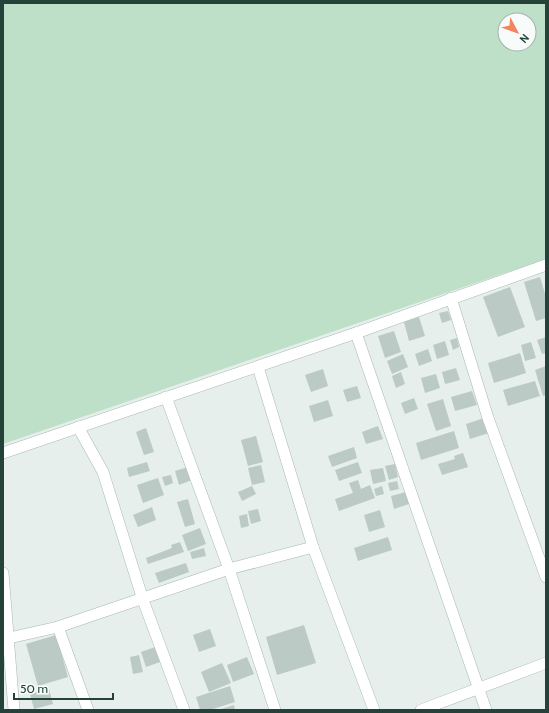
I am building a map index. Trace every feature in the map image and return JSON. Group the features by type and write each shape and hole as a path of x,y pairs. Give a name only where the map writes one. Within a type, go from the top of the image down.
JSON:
{"street":[{"path":"3,453 258,367 546,265"},
{"path":"451,298 488,418 546,577"},
{"path":"356,333 486,710"},
{"path":"258,367 313,547 374,710"},
{"path":"166,397 228,569 275,710"},
{"path":"78,427 103,472 143,600 184,710"},
{"path":"9,638 58,627 143,600 228,569 313,547"},
{"path":"3,573 14,710"},
{"path":"58,627 88,710"},
{"path":"421,710 546,663"}],"green space":[{"path":"3,3 546,3 546,259 3,444"}],"building":[{"path":"540,277 546,297 546,318 536,321 524,282"},
{"path":"510,287 525,327 498,337 483,297"},
{"path":"448,311 451,320 442,323 439,313"},
{"path":"419,317 425,336 409,341 404,322"},
{"path":"394,331 401,352 385,358 378,336"},
{"path":"546,337 546,353 542,354 537,340"},
{"path":"457,338 459,347 453,350 450,340"},
{"path":"445,341 449,355 437,359 433,345"},
{"path":"531,342 536,358 525,361 521,345"},
{"path":"428,349 432,361 419,366 415,354"},
{"path":"520,353 526,373 494,383 488,363"},
{"path":"403,354 408,367 392,374 387,361"},
{"path":"546,366 546,395 543,396 535,370"},
{"path":"456,368 460,380 445,384 442,372"},
{"path":"323,369 328,386 311,392 305,375"},
{"path":"401,372 405,384 396,388 392,376"},
{"path":"436,374 440,388 425,393 421,378"},
{"path":"535,381 540,396 508,406 503,390"},
{"path":"357,386 361,398 347,402 343,390"},
{"path":"472,391 477,405 455,411 451,397"},
{"path":"414,398 418,409 405,414 401,403"},
{"path":"443,399 451,426 436,431 427,404"},
{"path":"328,400 333,416 314,422 309,406"},
{"path":"484,418 489,433 470,439 466,424"},
{"path":"378,426 383,439 366,444 362,432"},
{"path":"146,428 154,452 144,455 136,432"},
{"path":"454,431 459,448 421,460 416,443"},
{"path":"256,436 263,462 248,466 241,440"},
{"path":"354,447 357,458 332,467 328,456"},
{"path":"463,453 468,467 442,475 438,464 455,459 454,456"},
{"path":"147,462 150,471 129,477 127,468"},
{"path":"358,462 362,473 339,481 335,470"},
{"path":"395,464 398,477 389,480 385,466"},
{"path":"261,465 265,482 252,485 248,468"},
{"path":"188,467 192,480 179,485 175,471"},
{"path":"383,468 386,481 373,484 370,470"},
{"path":"171,475 173,483 165,486 162,477"},
{"path":"158,478 164,495 143,503 137,485"},
{"path":"358,480 361,489 370,485 375,498 339,511 335,499 353,493 349,483"},
{"path":"397,481 399,489 390,491 388,483"},
{"path":"252,486 256,494 242,501 238,492"},
{"path":"382,486 384,494 376,496 374,489"},
{"path":"406,492 409,504 394,509 391,496"},
{"path":"188,499 195,524 185,527 177,502"},
{"path":"152,507 156,520 138,527 133,515"},
{"path":"258,509 261,521 251,524 248,511"},
{"path":"380,510 385,527 369,532 364,515"},
{"path":"247,514 249,526 241,528 239,516"},
{"path":"200,528 206,544 188,551 182,535"},
{"path":"388,537 392,550 358,561 354,548"},
{"path":"180,542 184,552 148,564 146,558 172,548 171,545"},
{"path":"204,548 206,556 192,559 190,552"},
{"path":"186,563 189,572 159,583 155,573"},
{"path":"304,625 316,663 277,675 266,637"},
{"path":"210,629 216,646 199,652 193,635"},
{"path":"56,635 68,677 38,686 26,644"},
{"path":"158,646 163,661 146,667 141,652"},
{"path":"139,655 143,672 133,674 130,657"},
{"path":"247,657 254,674 233,682 227,665"},
{"path":"222,663 231,683 209,692 201,672"},
{"path":"230,686 235,702 210,710 200,710 196,697"},
{"path":"49,689 53,704 34,709 30,694"},
{"path":"234,705 235,710 218,710"}]}
